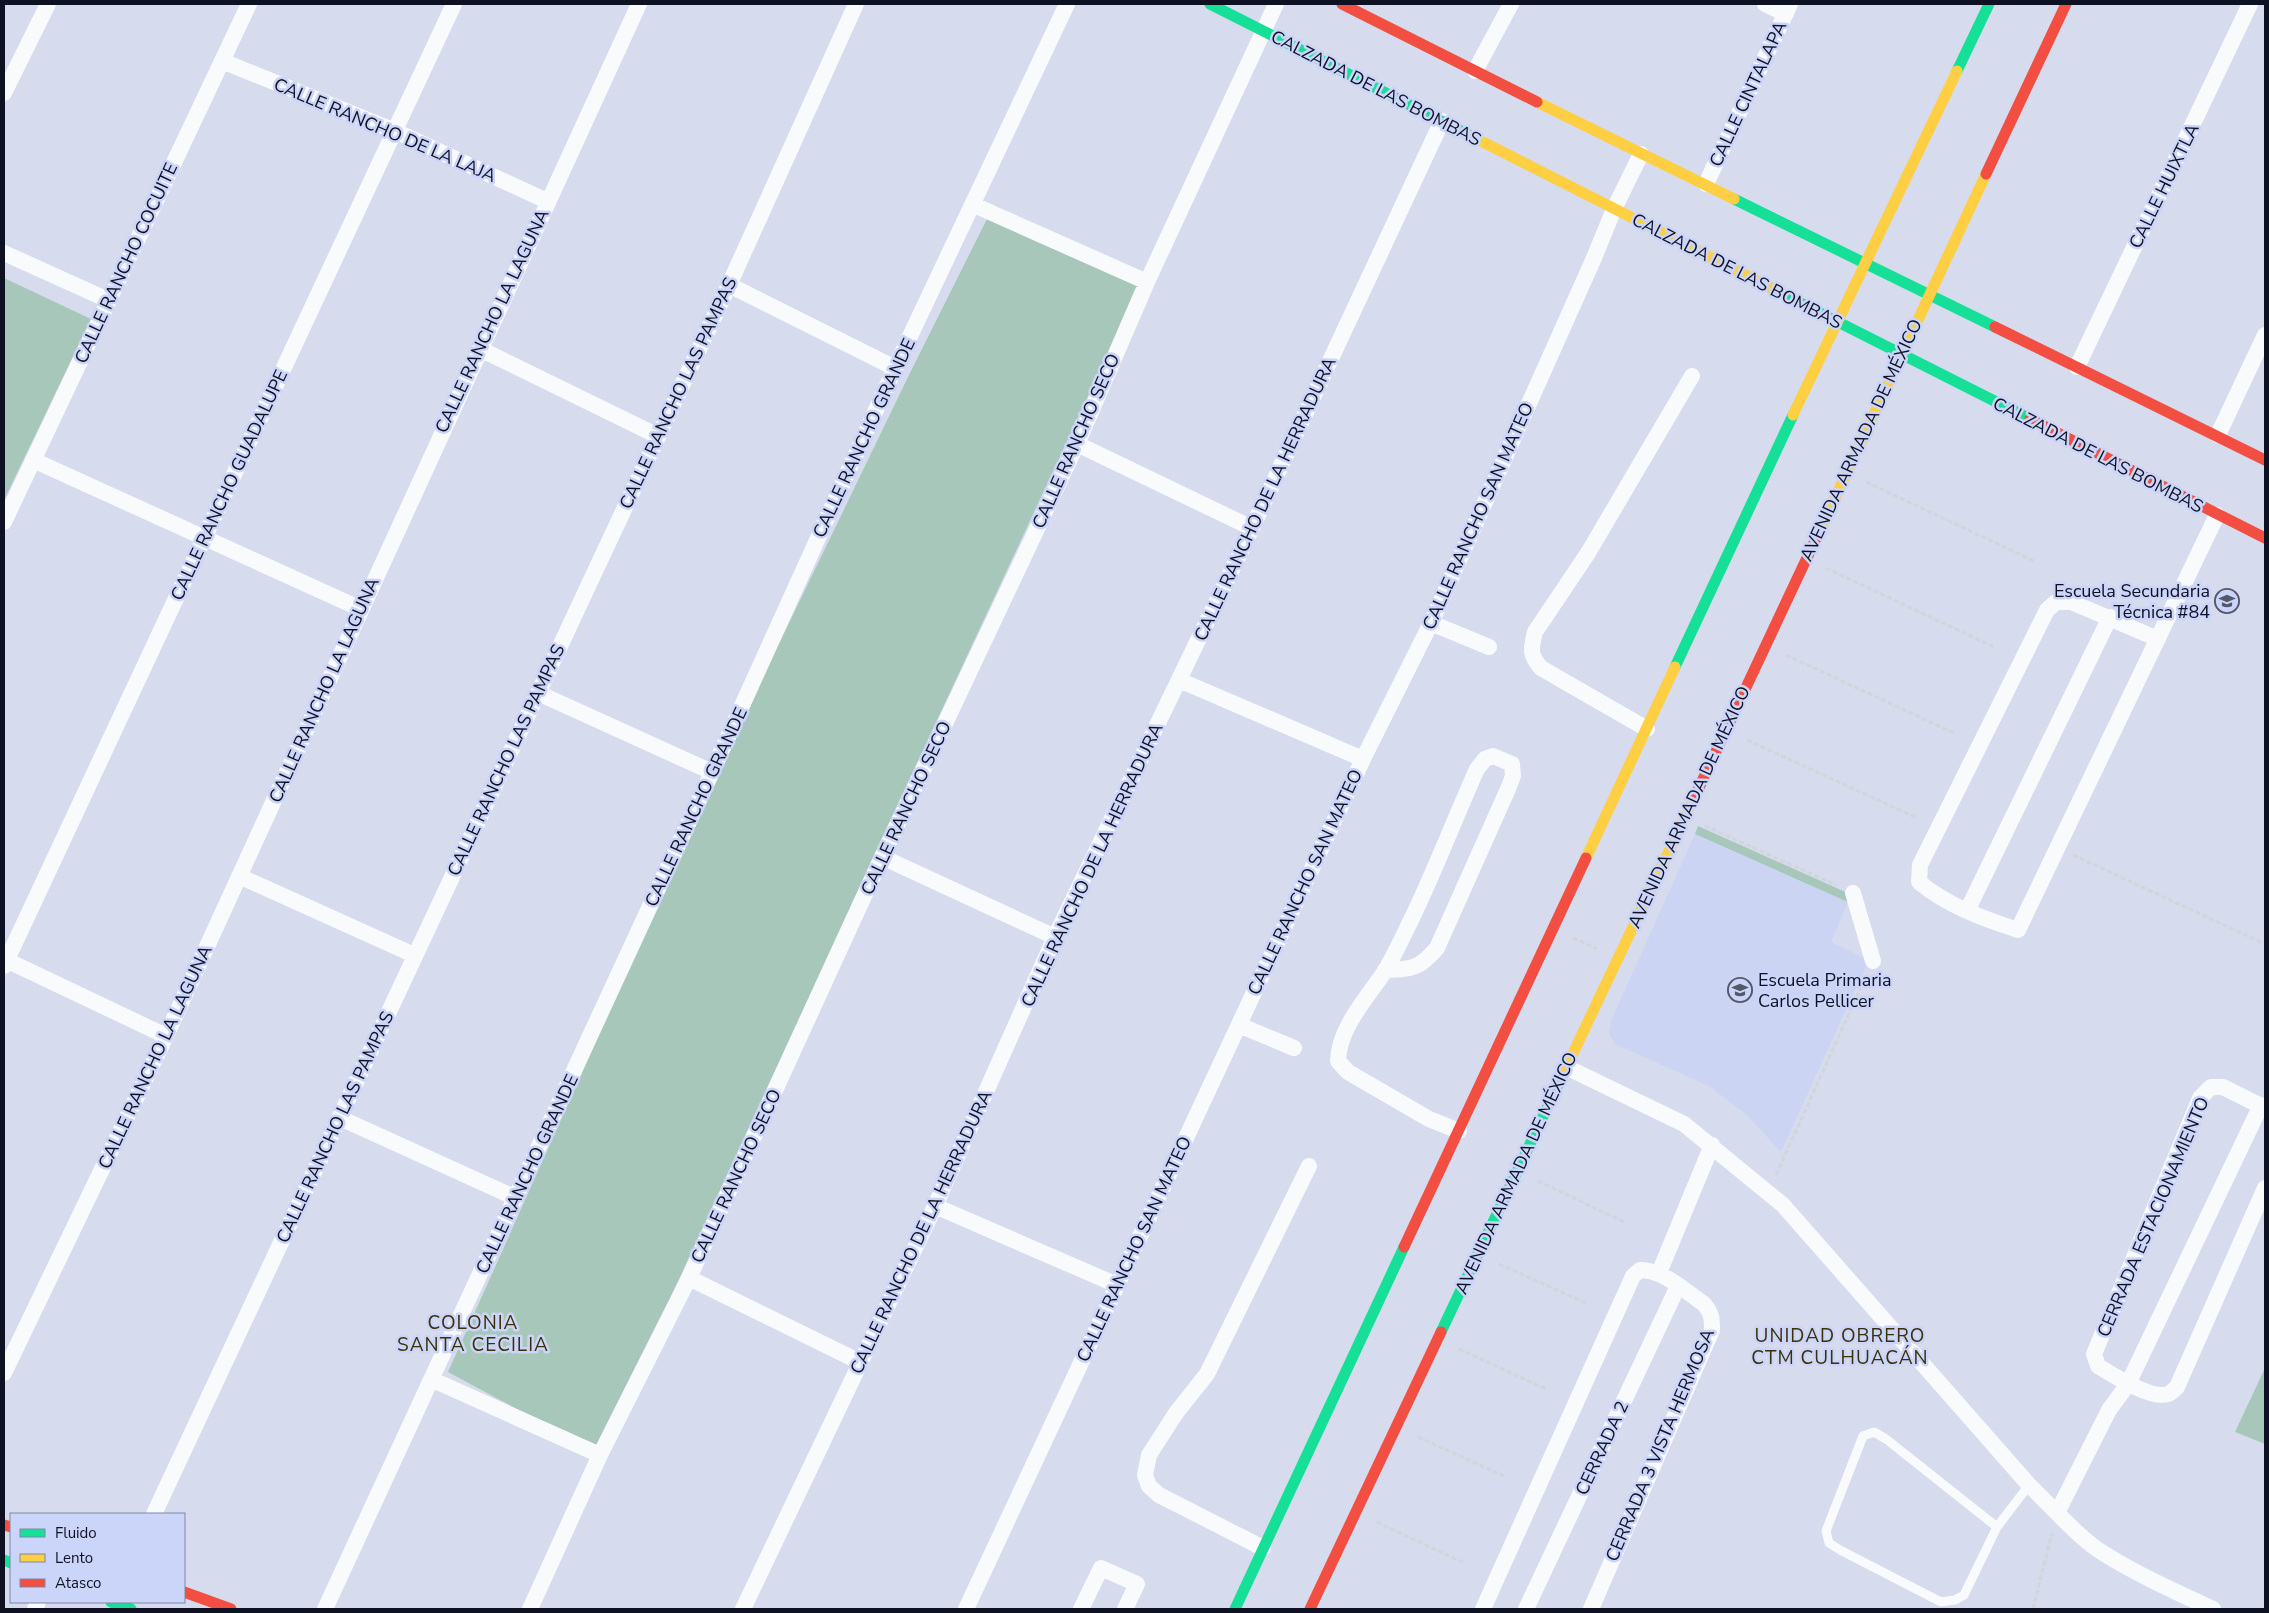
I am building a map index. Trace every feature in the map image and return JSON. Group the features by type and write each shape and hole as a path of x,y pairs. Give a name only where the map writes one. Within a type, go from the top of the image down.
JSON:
{"main road":[{"name":"CALZADA DE LAS BOMBAS","path":"1210,4 2265,538"},
{"path":"1342,4 1641,154 2218,435 2265,460"},
{"path":"1234,1609 1864,263 1989,4"},
{"name":"AVENIDA ARMADA DE MÉXICO","path":"1310,1609 1726,730 2066,4"},
{"path":"185,1592 231,1609"},
{"path":"114,1603 131,1609"}],"street":[{"path":"4,93 48,4"},
{"name":"CALLE RANCHO COCUITE","path":"4,522 249,4"},
{"name":"CALLE RANCHO GUADALUPE","path":"5,962 454,4"},
{"name":"CALLE RANCHO LA LAGUNA","path":"4,1373 166,1036 639,4"},
{"name":"CALLE RANCHO LAS PAMPAS","path":"154,1513 340,1118 414,955 729,286 856,4"},
{"name":"CALLE RANCHO GRANDE","path":"325,1609 433,1380 896,368 1067,4"},
{"name":"CALLE RANCHO SECO","path":"530,1609 600,1455 689,1278 882,856 1076,444 1147,282 1276,4"},
{"path":"1476,71 1510,4"},
{"path":"1765,4 1788,9"},
{"name":"CALLE HUIXTLA","path":"2077,367 2250,4"},
{"name":"CALLE CINTALAPA","path":"1706,184 1788,9"},
{"name":"CALLE RANCHO DE LA LAJA","path":"222,61 394,131 547,202"},
{"name":"CALLE RANCHO DE LA HERRADURA","path":"742,1609 935,1206 1055,937 1252,528 1442,120"},
{"name":"CALLE RANCHO SAN MATEO","path":"966,1609 1363,759 1430,623 1594,258 1614,209 1641,154"},
{"path":"974,205 1147,282"},
{"path":"4,253 108,300"},
{"path":"729,286 896,368"},
{"path":"2218,435 2265,335"},
{"path":"480,349 658,436"},
{"path":"1647,728 1546,671 1532,657 1532,645 1535,632 1588,553 1692,376"},
{"path":"1076,444 1252,528"},
{"path":"33,460 361,609"},
{"path":"2158,639 2071,602 2056,602 2047,610 1920,865 1919,882 1931,892 1968,911 2018,930 2158,639 2217,514"},
{"path":"1968,911 2110,617"},
{"path":"1430,623 1490,647"},
{"path":"1179,680 1363,759"},
{"path":"538,693 712,772"},
{"path":"1385,970 1415,968 1425,962 1437,948 1508,789 1513,776 1512,764 1493,756 1485,759 1477,769 1413,916 1385,970 1363,1001 1341,1041 1338,1061 1348,1072 1429,1119 1459,1131"},
{"path":"882,856 1055,937"},
{"path":"239,876 414,955"},
{"path":"1853,893 1873,962"},
{"path":"5,962 166,1036"},
{"path":"1239,1025 1294,1048"},
{"path":"1566,1067 1684,1124 1712,1145 1782,1205 2029,1485 2057,1512 2102,1552 2213,1609"},
{"name":"CERRADA ESTACIONAMIENTO","path":"2057,1512 2109,1410 2128,1384 2263,1106 2223,1087 2211,1087 2200,1098 2094,1354 2098,1366 2128,1384 2159,1395 2169,1394 2178,1387 2265,1188"},
{"path":"340,1118 516,1198"},
{"path":"1484,1609 1633,1276 1640,1270 1658,1273 1712,1145"},
{"path":"1263,1548 1159,1495 1149,1486 1145,1475 1149,1455 1176,1413 1207,1374 1309,1166"},
{"path":"935,1206 1117,1286"},
{"name":"CERRADA 3 VISTA HERMOSA","path":"1591,1609 1712,1330 1710,1310 1658,1273"},
{"path":"689,1278 860,1362"},
{"name":"CERRADA 2","path":"1526,1609 1678,1286"},
{"path":"433,1380 600,1455"},
{"path":"1081,1609 1100,1568 1137,1584 1126,1609"}],"lane":[{"path":"1997,1526 1886,1439 1874,1432 1863,1436 1826,1531 1829,1543 1840,1550 1941,1602 1956,1600 1964,1595 1997,1526 2029,1485"}],"path":[{"path":"1846,472 2034,561"},
{"path":"1806,558 1994,646"},
{"path":"1765,645 1954,733"},
{"path":"1726,730 1915,817"},
{"path":"1684,817 1853,893"},
{"path":"2057,848 2265,944"},
{"path":"1564,934 1599,950"},
{"path":"1768,1193 1873,962"},
{"path":"1517,1171 1624,1222"},
{"path":"1478,1254 1586,1303"},
{"path":"1438,1340 1546,1389"},
{"path":"1396,1427 1504,1476"},
{"path":"1356,1512 1464,1562"},
{"path":"2033,1609 2057,1512"}],"shaded area":[{"name":"Escuela Primaria Carlos Pellicer","path":"1695,834 1848,902 1831,942 1869,960 1781,1152 1747,1115 1709,1086 1615,1044 1609,1034 1611,1021"}],"green space":[{"path":"994,205 1145,274 876,851 599,1453 448,1372 716,774 909,375"},
{"path":"4,278 91,319 4,500"},
{"path":"1698,826 1852,895 1848,902 1695,834"},
{"path":"2265,1368 2265,1444 2235,1432"}],"traffic: fast":[{"path":"1210,4 1471,136"},
{"path":"1957,71 1989,4"},
{"path":"1734,199 1995,327"},
{"path":"1771,288 2030,419"},
{"path":"1675,667 1793,415"},
{"path":"1441,1332 1566,1068"},
{"path":"1235,1609 1404,1247"},
{"path":"4,1560 10,1563"},
{"path":"114,1603 131,1609"}],"traffic: slow":[{"path":"1793,415 1957,71"},
{"path":"1537,102 1734,199"},
{"path":"1471,136 1771,288"},
{"path":"1820,530 1986,174"},
{"path":"1586,858 1675,667"},
{"path":"1566,1068 1696,794"}],"traffic: jam":[{"path":"1342,4 1537,102"},
{"path":"1986,174 2066,4"},
{"path":"1995,327 2265,460"},
{"path":"2030,419 2265,538"},
{"path":"1696,794 1820,530"},
{"path":"1404,1247 1586,858"},
{"path":"1310,1609 1441,1332"},
{"path":"4,1525 10,1527"},
{"path":"185,1592 231,1609"}],"place":[{"name":"Escuela Secundaria Técnica #84","path":"2227,601"},
{"name":"Escuela Primaria Carlos Pellicer","path":"1740,990"}],"district":[{"name":"COLONIA SANTA CECILIA","path":"473,1333"},
{"name":"UNIDAD OBRERO CTM CULHUACÁN","path":"1840,1346"}]}
